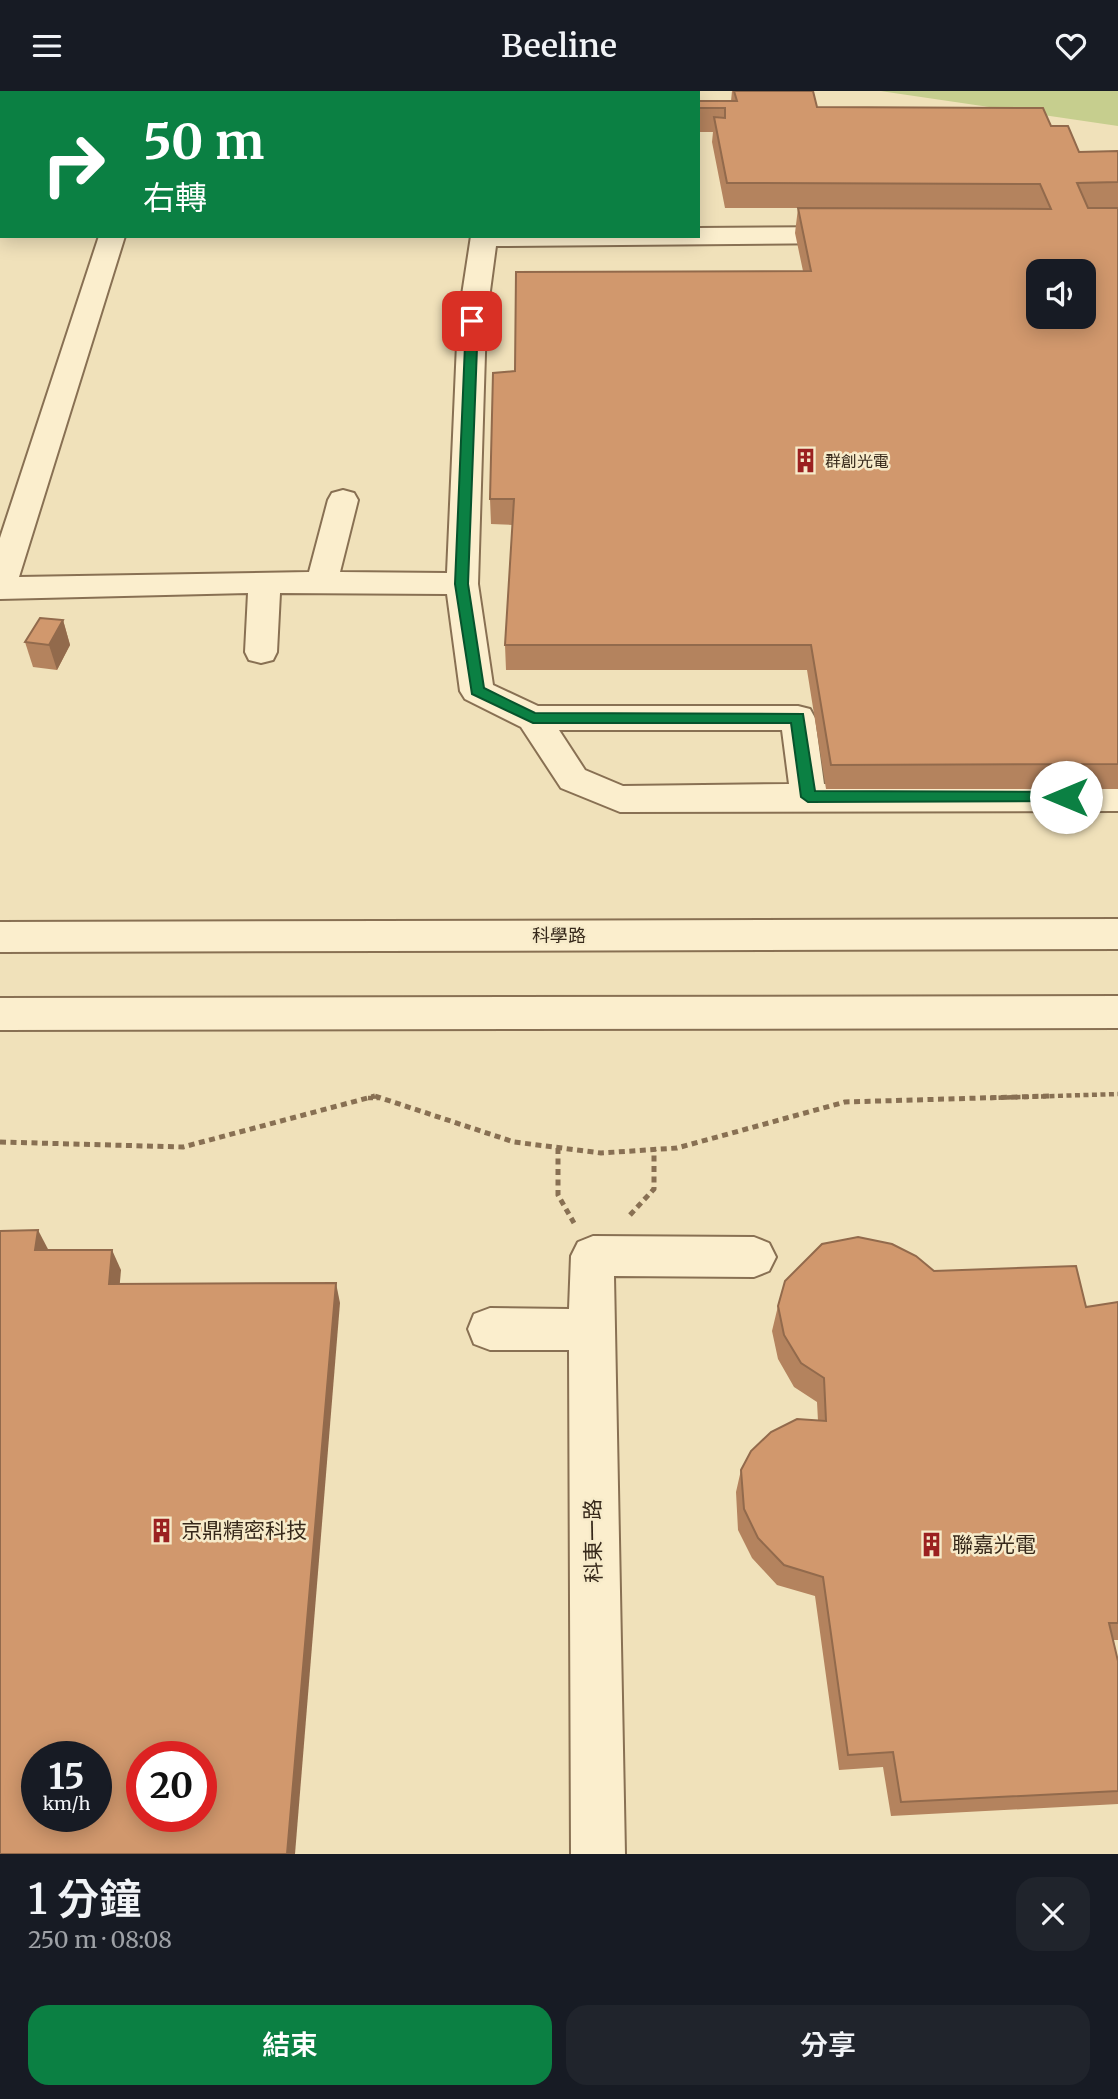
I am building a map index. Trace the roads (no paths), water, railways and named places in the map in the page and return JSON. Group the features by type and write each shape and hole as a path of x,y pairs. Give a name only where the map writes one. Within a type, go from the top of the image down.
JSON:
{"street":[{"path":"700,236 866,234"},
{"path":"111,238 0,587 265,582 462,584"},
{"path":"485,238 472,321 462,584 477,691 533,718 798,718 808,797"},
{"path":"322,582 343,500"},
{"path":"261,652 265,582"},
{"path":"533,718 573,779 620,799 1118,798"},
{"name":"科學路","path":"0,937 1118,934"},
{"path":"0,1014 1118,1012"},
{"name":"科東一路","path":"598,1854 591,1330 593,1256 754,1257"},
{"path":"489,1329 591,1330"}],"place":[{"name":"群創光電","path":"805,461"},
{"name":"京鼎精密科技","path":"161,1530"},
{"name":"聯嘉光電","path":"932,1544"}]}
